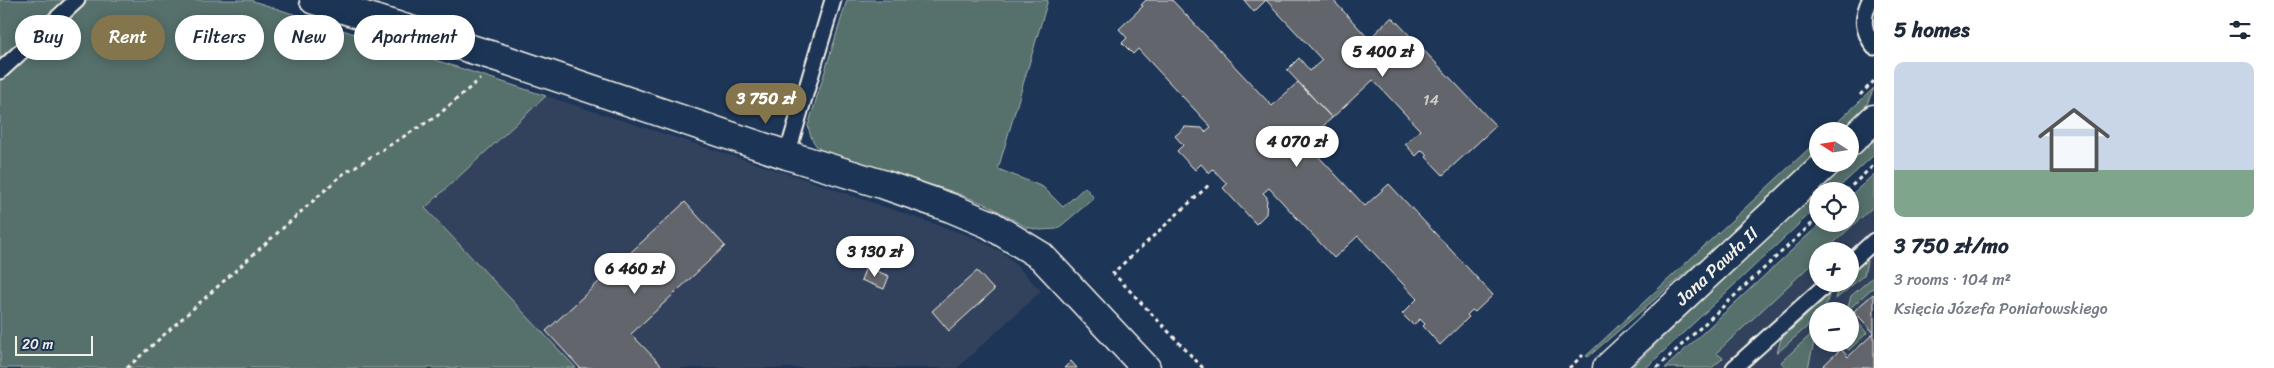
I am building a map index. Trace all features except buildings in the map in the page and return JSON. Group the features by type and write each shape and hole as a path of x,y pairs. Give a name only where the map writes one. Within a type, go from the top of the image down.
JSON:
{"street":[{"path":"314,0 503,60 951,208 989,224 1041,256 1146,368"},
{"path":"1859,133 1874,119"},
{"name":"Jana Pawła II","path":"1608,368 1817,172"}],"lane":[{"path":"0,71 76,0"},
{"path":"787,155 834,0"},
{"path":"1870,0 1863,16 1863,24 1874,47"},
{"path":"1859,255 1874,242"},
{"path":"1736,367 1818,292"}],"path":[{"path":"127,368 343,174 437,116 503,60"},
{"path":"1856,182 1874,165"},
{"path":"1203,368 1113,273 1210,184"},
{"path":"1657,368 1809,226"}],"shaded area":[{"path":"546,96 807,180 975,238 1005,254 1041,291 957,368 576,368 425,208"},
{"path":"1874,179 1874,368 1672,368 1809,257 1809,292 1859,292 1859,242 1828,242 1840,232 1859,232 1859,207"}],"green space":[{"path":"0,0 250,0 296,15 274,15 274,60 344,60 344,30 354,34 354,60 435,60 546,96 425,208 576,368 0,368"},
{"path":"847,0 1048,0 998,169 1043,187 1063,207 1085,187 1094,198 1056,229 1040,230 1026,227 988,205 951,191 825,153 818,148 810,135 808,126"},
{"path":"1874,88 1865,109 1850,122 1838,122"},
{"path":"1874,137 1874,155 1859,169 1859,151"},
{"path":"1809,148 1809,160 1721,242 1588,357 1586,356"},
{"path":"1837,172 1856,172 1845,182 1826,182"},
{"path":"1874,174 1874,206 1859,220 1859,188"},
{"path":"1809,198 1809,215 1646,368 1631,368"},
{"path":"1811,232 1846,232 1835,242 1809,242 1809,266 1716,353 1723,358 1712,368 1665,368"},
{"path":"1868,257 1864,275 1859,279 1859,266"},
{"path":"1874,276 1874,289 1872,288 1857,302 1849,302 1851,296 1856,292 1859,292 1859,289"},
{"path":"1838,292 1844,292 1836,299"},
{"path":"1829,295 1827,302 1821,302"},
{"path":"1809,313 1809,325 1777,353 1781,339"},
{"path":"1859,324 1867,333 1859,341"},
{"path":"1809,336 1809,352 1812,352 1808,368 1786,368 1781,362"}]}
